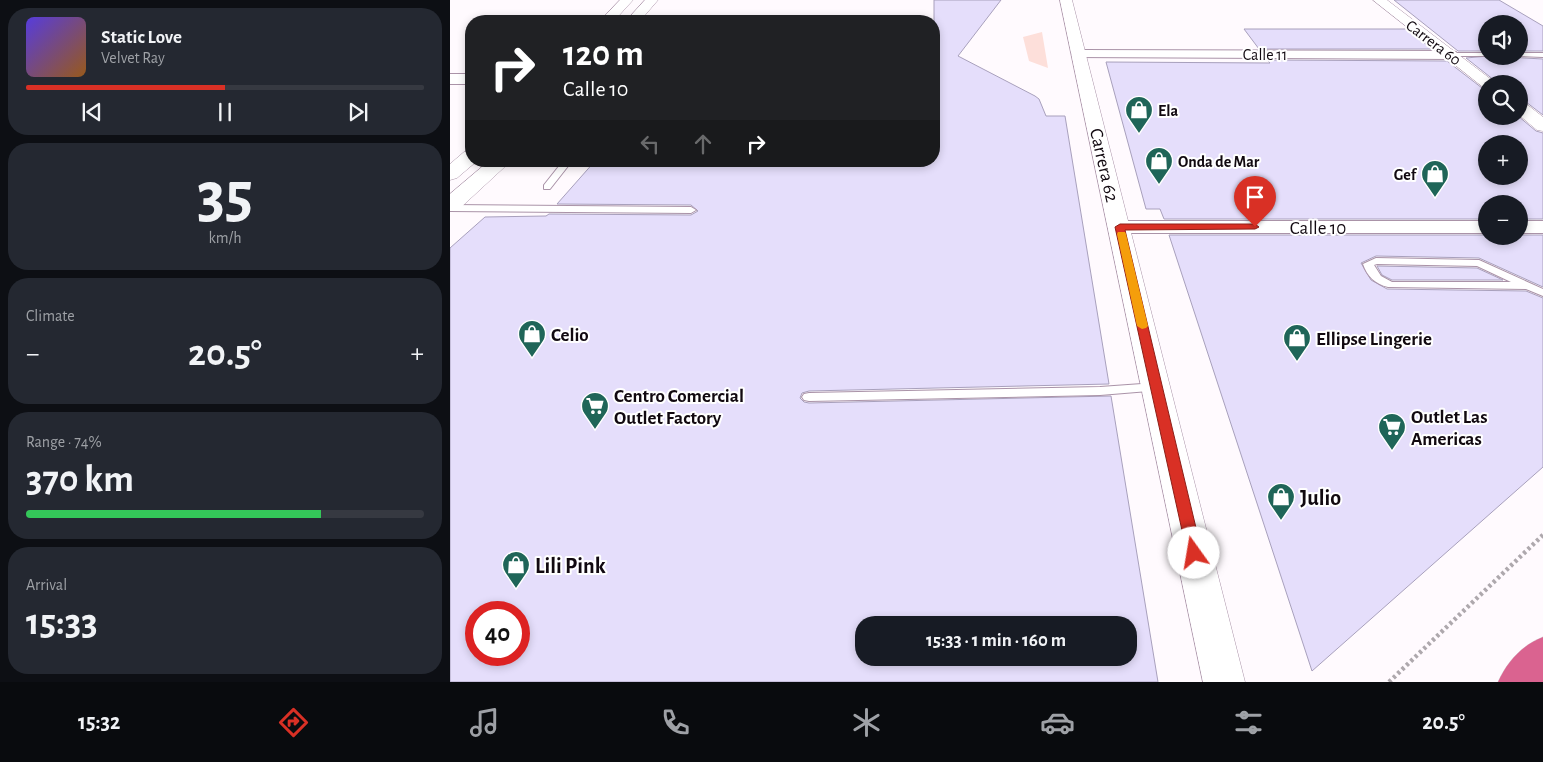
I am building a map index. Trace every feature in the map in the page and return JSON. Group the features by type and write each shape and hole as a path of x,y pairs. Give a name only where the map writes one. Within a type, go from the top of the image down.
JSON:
{"highway":[{"path":"1519,682 1543,656"}],"street":[{"path":"613,15 627,0"},
{"path":"638,15 652,0"},
{"name":"Carrera 62","path":"1066,0 1224,682"},
{"name":"Carrera 60","path":"1379,0 1478,75"},
{"name":"Calle 11","path":"1079,54 1451,54"},
{"path":"450,79 465,79"},
{"path":"1528,114 1543,126"},
{"path":"450,174 465,161"},
{"path":"450,207 494,167"},
{"name":"Calle 10","path":"1120,227 1478,226"},
{"path":"1528,226 1543,226"}],"lane":[{"path":"1451,54 1478,54"},
{"path":"1528,55 1543,55"},
{"path":"547,187 563,167"},
{"path":"450,207 691,210"},
{"path":"1528,286 1392,285 1376,279 1368,264 1376,261 1472,262 1490,267 1543,293"},
{"path":"809,397 1100,391 1156,388"}],"path":[{"path":"1389,682 1543,535"}],"shaded area":[{"path":"1042,32 1048,68 1029,61 1023,37"}],"building":[{"path":"934,0 1001,0 958,56 1035,96 1039,99 1046,116 1065,116 1109,384 809,391 802,393 800,398 804,402 809,403 1111,396 1158,682 450,682 450,248 485,217 546,216 549,214 691,215 698,211 691,205 557,204 590,167 940,167 940,15 934,15"},
{"path":"1394,0 1499,0 1524,15 1478,15 1478,51 1458,51"},
{"path":"1528,17 1543,26 1543,51 1528,51"},
{"path":"1244,29 1407,29 1432,49 1259,49"},
{"path":"1478,57 1478,65 1528,65 1528,58 1543,59 1543,115 1528,104 1528,75 1488,75 1466,58"},
{"path":"1267,60 1447,61 1478,85 1478,125 1528,124 1536,131 1543,133 1543,219 1528,219 1528,195 1478,195 1478,219 1164,219 1160,209 1146,209 1106,62 1270,63"},
{"name":"Outlet Las Americas","path":"1169,235 1478,235 1478,245 1528,245 1528,235 1543,235 1543,287 1479,258 1376,256 1361,263 1371,280 1387,289 1526,291 1543,298 1543,467 1312,671"},
{"path":"1377,266 1477,268 1503,280 1392,280 1382,275"}],"slow traffic":[{"path":"1121,234 1142,326"}],"place":[{"name":"Ela","path":"1139,134"},
{"name":"Onda de Mar","path":"1159,185"},
{"name":"Gef","path":"1435,198"},
{"name":"Celio","path":"532,358"},
{"name":"Ellipse Lingerie","path":"1297,362"},
{"name":"Centro Comercial Outlet Factory","path":"595,430"},
{"name":"Outlet Las Americas","path":"1392,451"},
{"name":"Julio","path":"1281,521"},
{"name":"Lili Pink","path":"516,589"}],"route":[{"path":"1194,553 1120,227 1255,227"}]}
